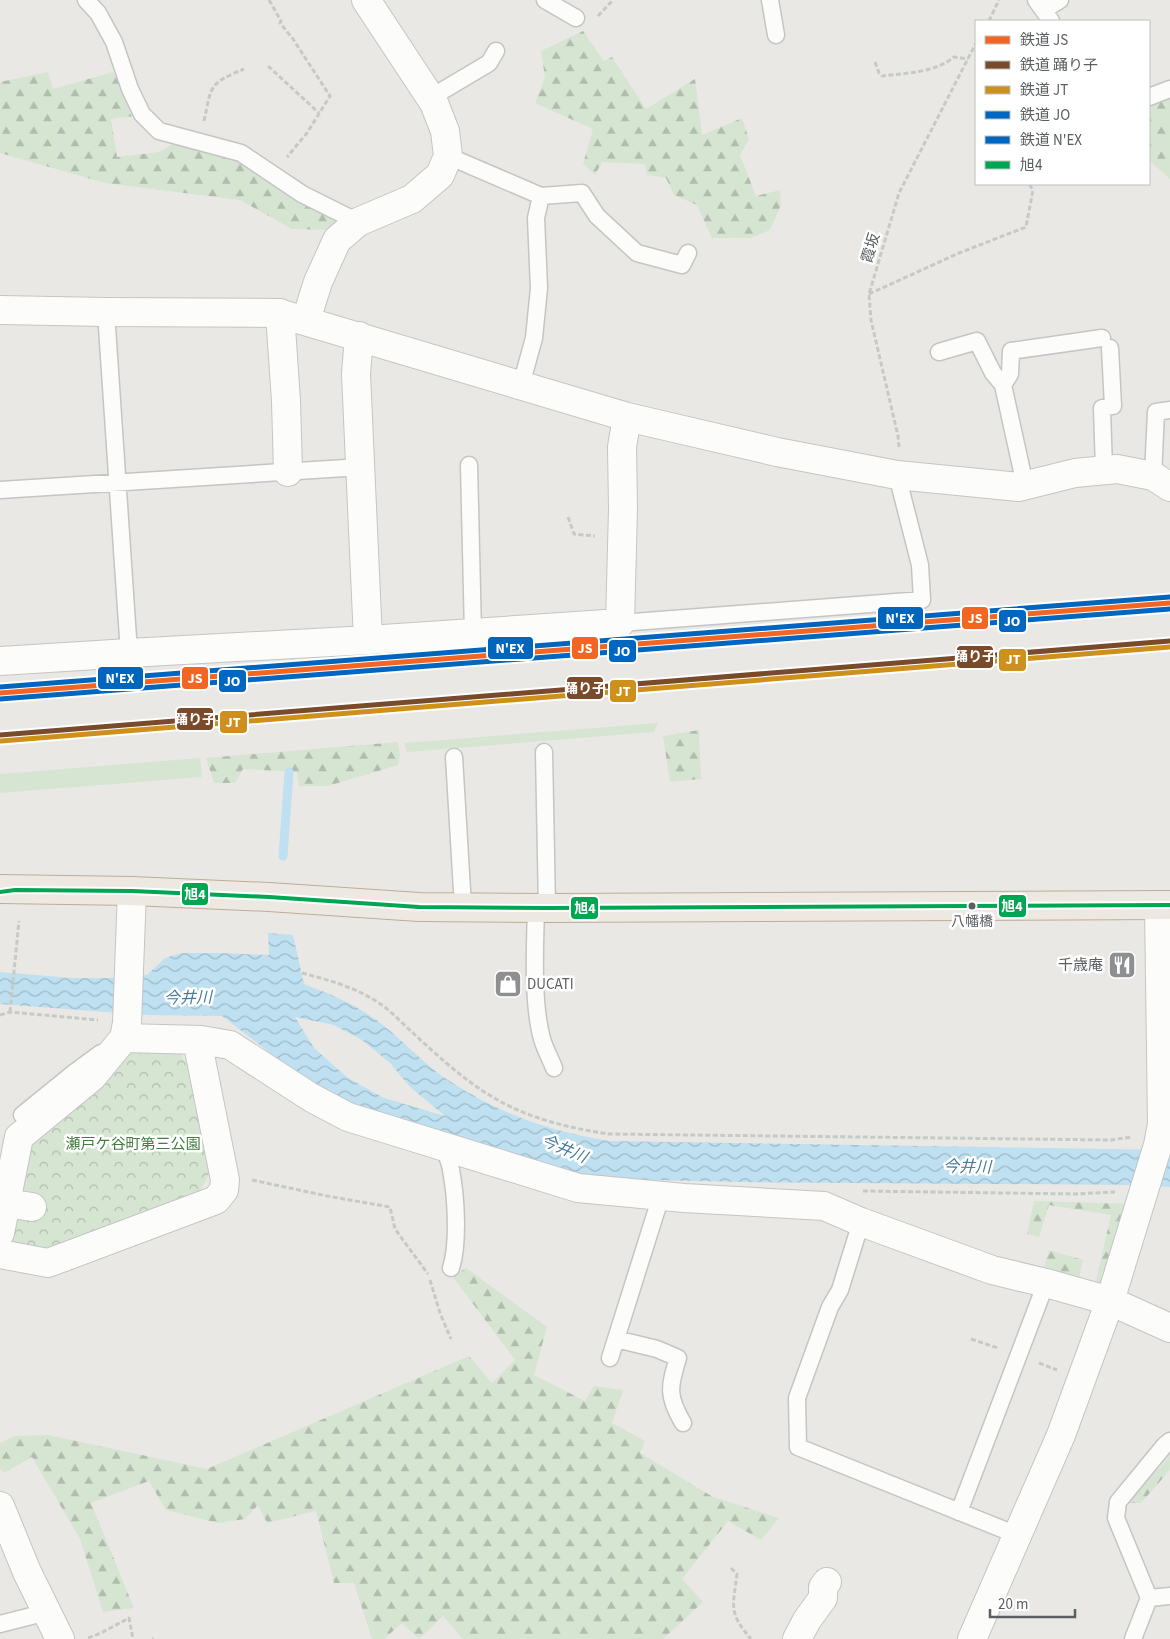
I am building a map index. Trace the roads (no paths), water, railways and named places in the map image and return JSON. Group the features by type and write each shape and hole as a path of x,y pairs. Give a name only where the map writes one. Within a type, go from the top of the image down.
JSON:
{"highway":[{"path":"5,890 132,891 419,907 1165,905"}],"street":[{"path":"288,472 286,401 293,317 318,282 338,240 358,222 412,199 440,175 448,156 445,131 430,98 366,0"},
{"path":"0,310 293,317 627,418 777,452 897,475 1019,487 1076,473 1117,468 1162,481"},
{"path":"359,336 356,374 368,640"},
{"path":"0,662 128,652 368,640 620,622 622,447 627,418"},
{"path":"0,1233 19,1205 19,1137 87,1096 92,1077 125,1030 132,891"},
{"path":"972,1639 1061,1435 1110,1301 1159,1141 1162,1124 1165,905"},
{"path":"125,1030 230,1045 312,1098 348,1117 578,1188 661,1196 824,1206 860,1222 992,1270 1046,1282 1110,1301 1170,1328"},
{"path":"0,1254 29,1261 48,1263 216,1200 224,1190 224,1176 197,1040"},
{"path":"1,1511 27,1572 60,1639"},
{"path":"797,1639 807,1620 823,1598 823,1587 827,1582"}],"lane":[{"path":"86,0 98,13 114,42 130,89 142,114 159,132 241,153 302,194 358,222"},
{"path":"545,0 576,18"},
{"path":"770,0 776,35"},
{"path":"1044,10 1060,0"},
{"path":"430,98 488,63 496,51"},
{"path":"1150,97 1170,89"},
{"path":"448,156 540,196 582,193 598,216 637,253 682,265 688,253"},
{"path":"521,385 534,338 539,288 536,218 540,196"},
{"path":"106,312 128,652"},
{"path":"940,352 977,341 993,372 1003,385 1025,485"},
{"path":"1003,385 1010,374 1011,351 1106,343 1113,406 1102,408 1104,470"},
{"path":"1162,481 1156,412 1170,410"},
{"path":"470,465 473,632"},
{"path":"0,490 361,467"},
{"path":"620,622 922,600 920,565 897,475"},
{"path":"544,752 541,908 536,981 542,1039 554,1068"},
{"path":"454,757 463,907"},
{"path":"22,1115 125,1030"},
{"path":"444,1147 451,1169 456,1219 456,1254 451,1268"},
{"path":"610,1358 661,1196"},
{"path":"860,1222 840,1290 830,1307 797,1398 798,1447 1017,1536"},
{"path":"959,1512 1046,1282"},
{"path":"616,1339 657,1349 678,1358 671,1382 670,1396 683,1423"},
{"path":"1133,1639 1149,1598 1116,1518 1118,1502 1170,1441"},
{"path":"1149,1598 1170,1598"},
{"path":"0,1624 46,1612"}],"water":[{"name":"今井川","path":"268,933 293,935 304,984 341,999 366,1013 385,1026 441,1075 470,1093 507,1112 547,1127 609,1141 1170,1150 1170,1187 1130,1185 743,1182 577,1177 328,1097 222,1016 146,1015 0,1004 0,972 72,978 111,978 147,975 165,958 181,953 269,955","holes":["295,1017 334,1025 362,1040 390,1063 410,1087 445,1116 384,1098 348,1078 314,1048"]}],"waterway":[{"path":"283,856 289,772"}],"rail line":[{"name":"N'EX","path":"0,687 1170,597"},
{"name":"JS","path":"0,693 1170,603"},
{"name":"JO","path":"0,699 1170,609"},
{"name":"踊り子","path":"0,735 1170,641"},
{"name":"JT","path":"1,741 1170,647"}],"place":[{"name":"八幡橋","path":"972,906"},
{"name":"千歳庵","path":"1122,965"},
{"name":"DUCATI","path":"508,984"}],"park label":[{"name":"瀬戸ケ谷町第三公園","path":"133,1144"}]}
